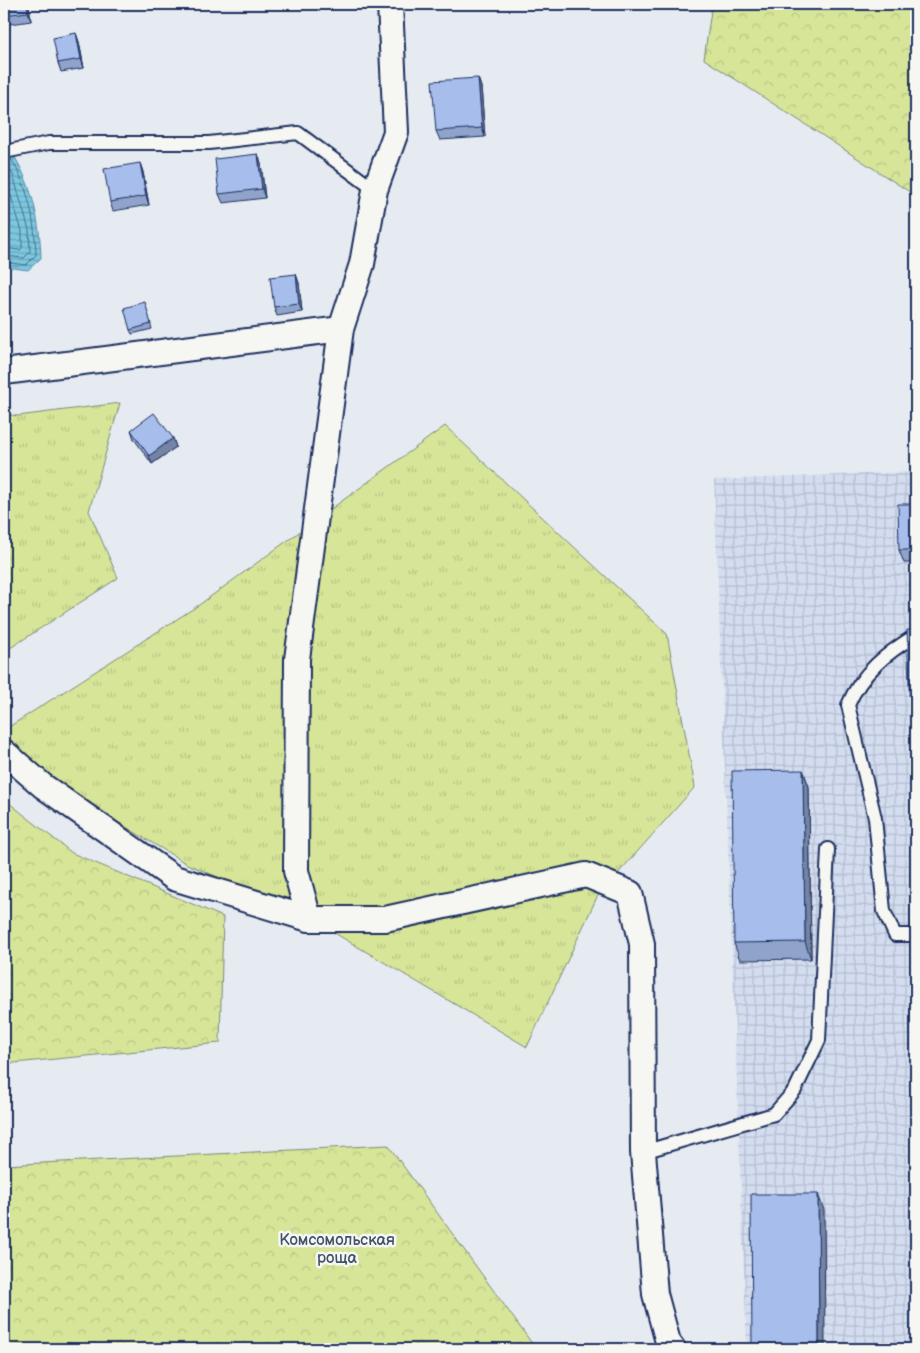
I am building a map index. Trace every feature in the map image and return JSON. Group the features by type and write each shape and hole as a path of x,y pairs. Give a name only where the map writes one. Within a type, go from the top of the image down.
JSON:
{"street":[{"path":"309,919 296,871 297,659 341,329 362,264 375,190 396,132 390,4"},
{"path":"4,372 341,329"},
{"path":"4,752 44,786 174,878 309,919 385,919 586,875 630,893 642,944 643,1152 656,1294 668,1342 673,1349"}],"lane":[{"path":"4,152 50,143 209,143 298,133 375,190"},
{"path":"916,636 886,654 855,688 848,705 875,818 884,911 895,935 916,935"},
{"path":"643,1152 774,1114 795,1090 819,1040 828,848"}],"shaded area":[{"path":"916,472 916,1349 747,1349 714,480"}],"green space":[{"path":"712,4 916,4 916,196 704,59"},
{"path":"120,403 89,511 118,578 4,652 4,414 18,416"},
{"path":"445,426 667,634 695,787 597,897 527,1047 294,909 187,864 70,793 4,735 4,730 199,605"},
{"path":"4,799 72,853 223,917 220,1043 4,1064"},
{"name":"Комсомольская роща","path":"388,1145 536,1349 4,1349 4,1165"}],"water":[{"path":"11,151 24,176 34,203 39,230 41,258 28,270 6,267 4,265 4,156"}],"building":[{"path":"4,4 27,4 28,12 4,15"},
{"path":"76,33 81,59 58,63 53,38"},
{"path":"478,78 482,128 436,131 432,81"},
{"path":"258,154 262,189 219,194 215,159"},
{"path":"140,163 146,196 110,202 104,169"},
{"path":"296,274 299,304 274,307 270,277"},
{"path":"145,302 151,324 130,330 124,308"},
{"path":"154,413 173,438 149,456 131,430"},
{"path":"898,504 916,504 916,550 899,550"},
{"path":"907,630 916,630 916,868"},
{"path":"803,770 805,942 734,943 732,771"},
{"path":"751,1194 818,1194 819,1349 752,1349"}]}
